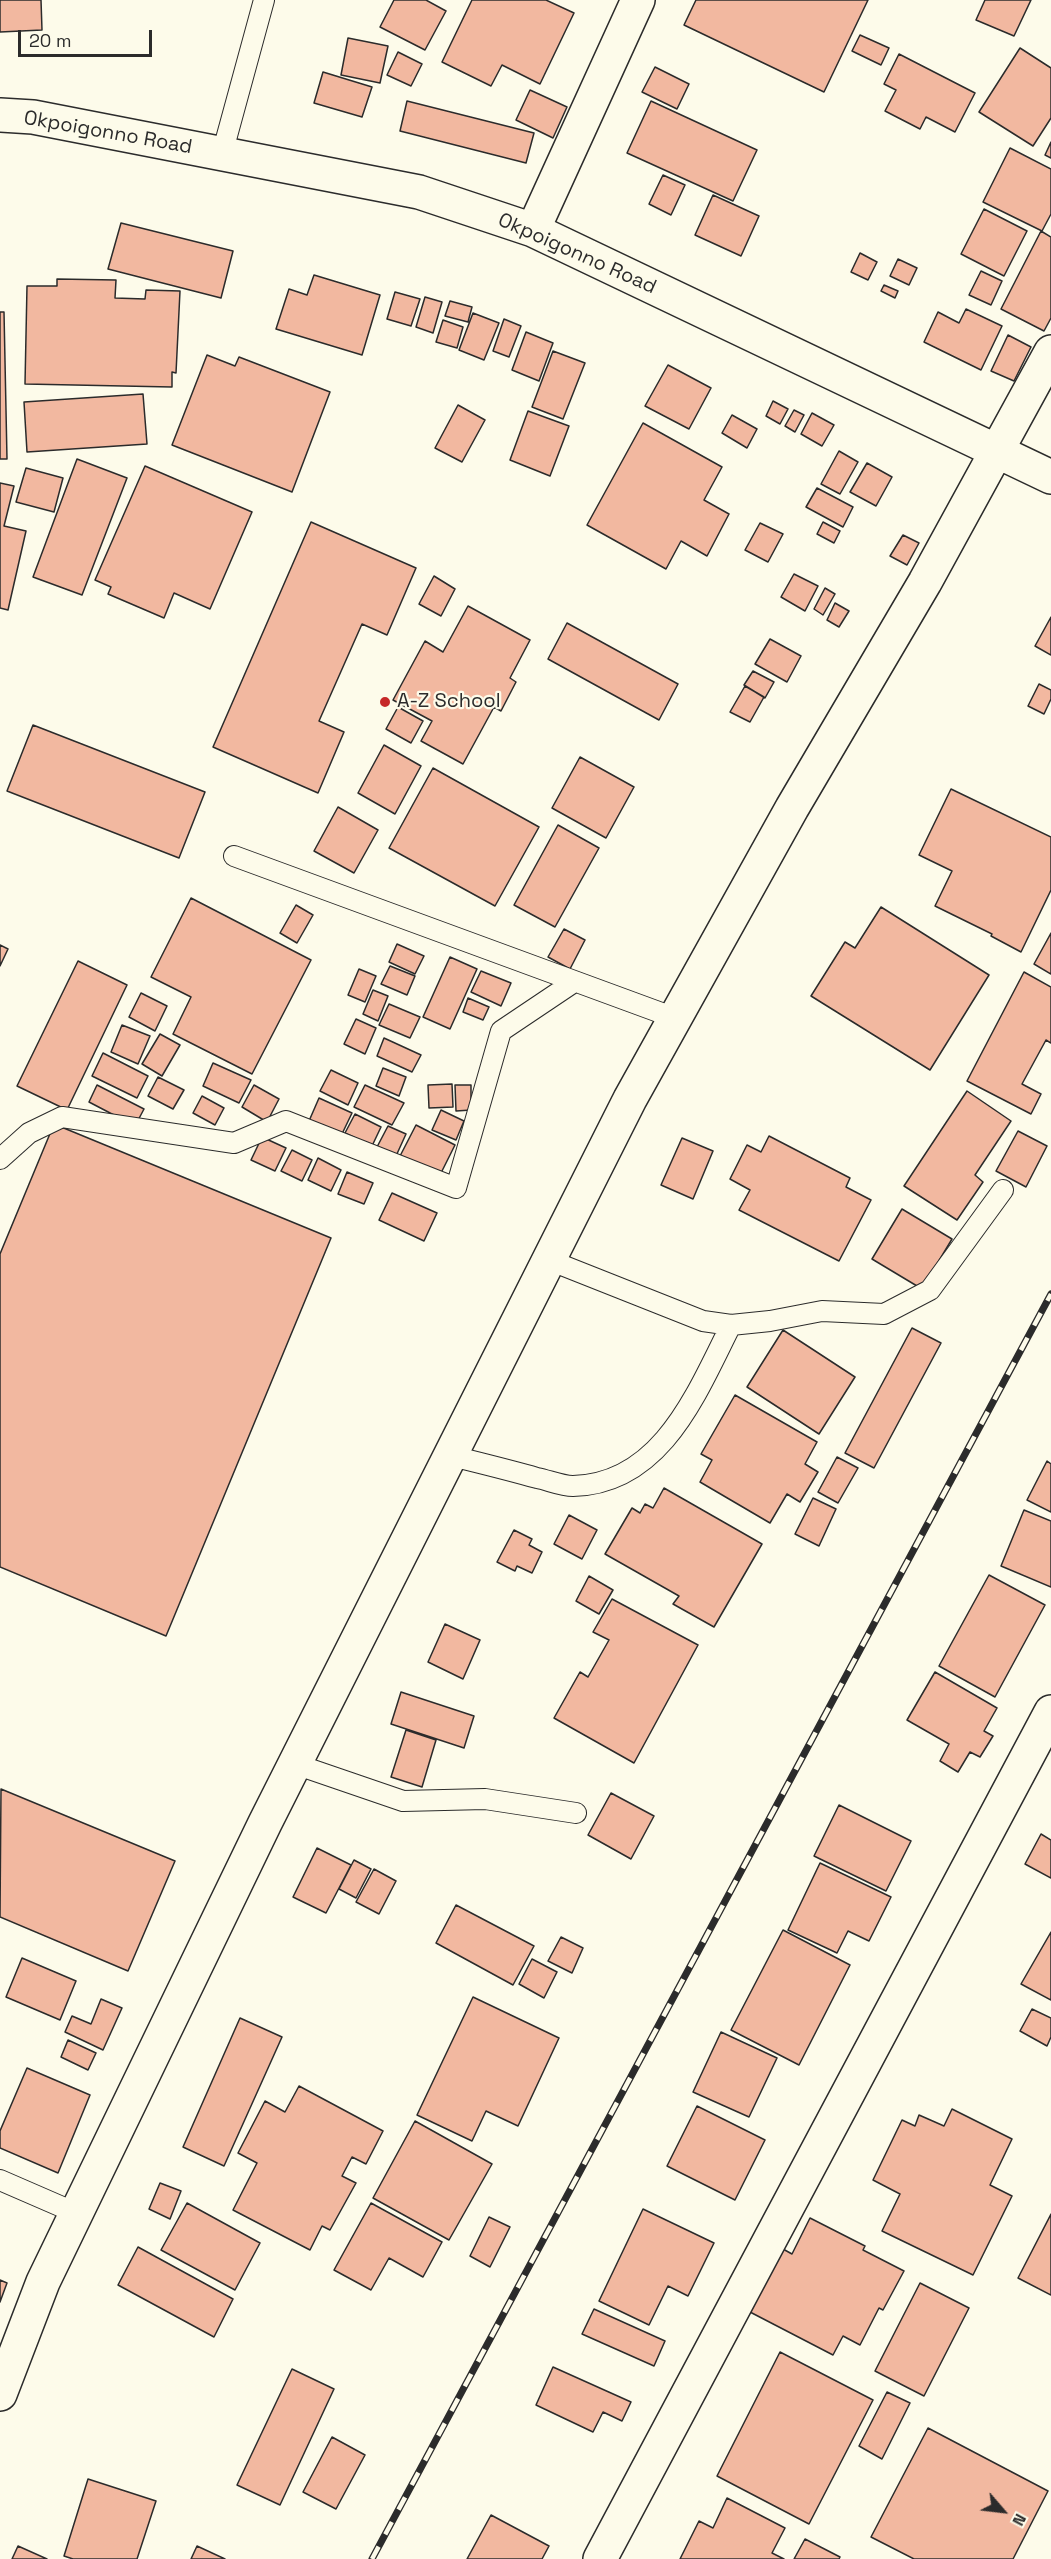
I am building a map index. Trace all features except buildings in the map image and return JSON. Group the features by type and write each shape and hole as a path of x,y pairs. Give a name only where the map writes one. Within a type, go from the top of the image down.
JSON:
{"street":[{"path":"533,230 638,0"},
{"name":"Okpoigonno Road","path":"0,115 33,117 419,192 533,230 1051,477"},
{"path":"0,2394 43,2282 76,2213 295,1764 630,1099 792,808 925,582 1051,352"},
{"path":"600,2559 1051,1712"}],"lane":[{"path":"222,154 264,0"},
{"path":"234,856 675,1018"},
{"path":"0,1159 29,1133 63,1117 234,1143 286,1121 456,1188 501,1031 574,982"},
{"path":"549,1260 703,1321 731,1324 770,1321 822,1311 884,1314 930,1290 1003,1190"},
{"path":"452,1456 571,1486 595,1484 623,1473 648,1459 680,1422 731,1324"},
{"path":"295,1764 403,1801 485,1799 576,1813"},
{"path":"0,2180 76,2213"}],"railway":[{"path":"372,2559 1051,1294"}],"place":[{"name":"A-Z School","path":"385,702"}]}
